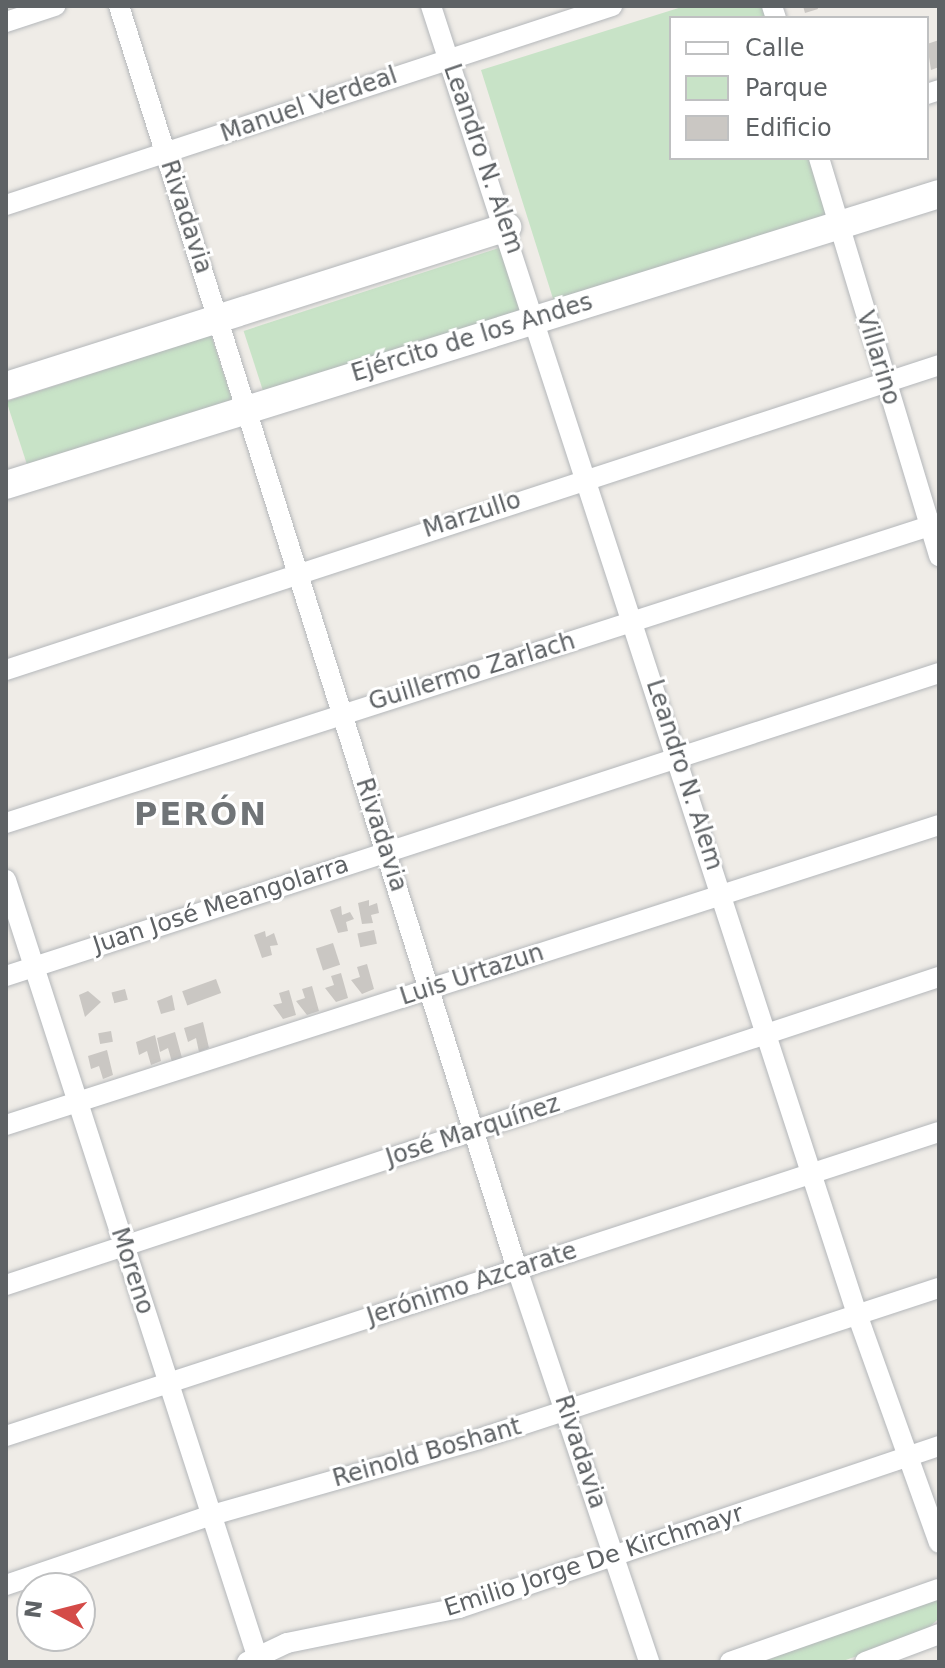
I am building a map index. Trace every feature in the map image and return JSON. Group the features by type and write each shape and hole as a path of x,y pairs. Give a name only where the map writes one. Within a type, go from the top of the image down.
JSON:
{"street":[{"path":"6,22 55,6"},
{"name":"Rivadavia","path":"119,6 517,1269 649,1662"},
{"name":"Leandro N. Alem","path":"431,6 537,318 857,1314 939,1543"},
{"name":"Manuel Verdeal","path":"6,205 612,6"},
{"name":"Villarino","path":"820,160 885,382 934,525 939,556"},
{"name":"Ejército de los Andes","path":"6,485 939,194"},
{"path":"6,386 507,227"},
{"name":"Marzullo","path":"6,670 297,571 939,365"},
{"name":"Guillermo Zarlach","path":"6,823 934,525"},
{"name":"Juan José Meangolarra","path":"6,976 678,755 939,673"},
{"name":"Luis Urtazun","path":"6,1125 939,825"},
{"name":"Moreno","path":"6,880 254,1660"},
{"name":"José Marquínez","path":"6,1285 939,977"},
{"name":"Jerónimo Azcarate","path":"6,1436 939,1132"},
{"name":"Reinold Boshant","path":"6,1585 209,1516 567,1411 939,1288"},
{"name":"Emilio Jorge De Kirchmayr","path":"254,1660 287,1643 459,1608 939,1446"},
{"path":"730,1662 939,1589"},
{"path":"865,1662 939,1634"}],"green space":[{"path":"685,6 766,6 769,16 669,16 669,160 815,160 832,218 555,305 481,70"},
{"path":"508,245 530,313 266,399 244,331"},
{"path":"211,335 233,403 29,470 7,401"},
{"path":"939,1595 937,1620 923,1633 840,1662 762,1662"}],"building":[{"path":"803,6 817,6 818,9 805,13"},
{"path":"939,40 939,67 931,70 929,57 929,43"},
{"path":"369,900 369,906 377,903 379,913 371,915 373,923 362,924 358,903"},
{"path":"341,906 342,915 350,912 354,919 346,922 348,931 338,933 330,910"},
{"path":"374,930 377,944 360,947 357,934"},
{"path":"265,931 266,937 274,933 278,945 270,946 272,955 262,958 254,935"},
{"path":"333,943 340,965 323,970 316,949"},
{"path":"367,964 374,989 362,994 351,980 360,977 357,967"},
{"path":"341,973 348,998 336,1002 325,988 334,985 331,976"},
{"path":"216,979 221,993 187,1005 182,991"},
{"path":"312,986 319,1011 307,1015 296,1001 305,998 302,989"},
{"path":"125,989 128,1000 114,1003 111,993"},
{"path":"289,990 296,1015 283,1019 273,1005 282,1003 279,993"},
{"path":"88,991 101,1002 85,1017 79,995"},
{"path":"172,995 175,1010 161,1014 157,1001"},
{"path":"203,1022 209,1048 199,1052 196,1038 188,1042 184,1028"},
{"path":"111,1031 113,1042 100,1044 98,1033"},
{"path":"175,1032 182,1058 172,1062 168,1048 160,1052 157,1038"},
{"path":"155,1035 161,1061 151,1065 147,1051 139,1055 136,1042"},
{"path":"107,1050 113,1075 103,1079 99,1066 91,1069 88,1056"}],"district":[{"name":"PERÓN","path":"201,814"}]}
